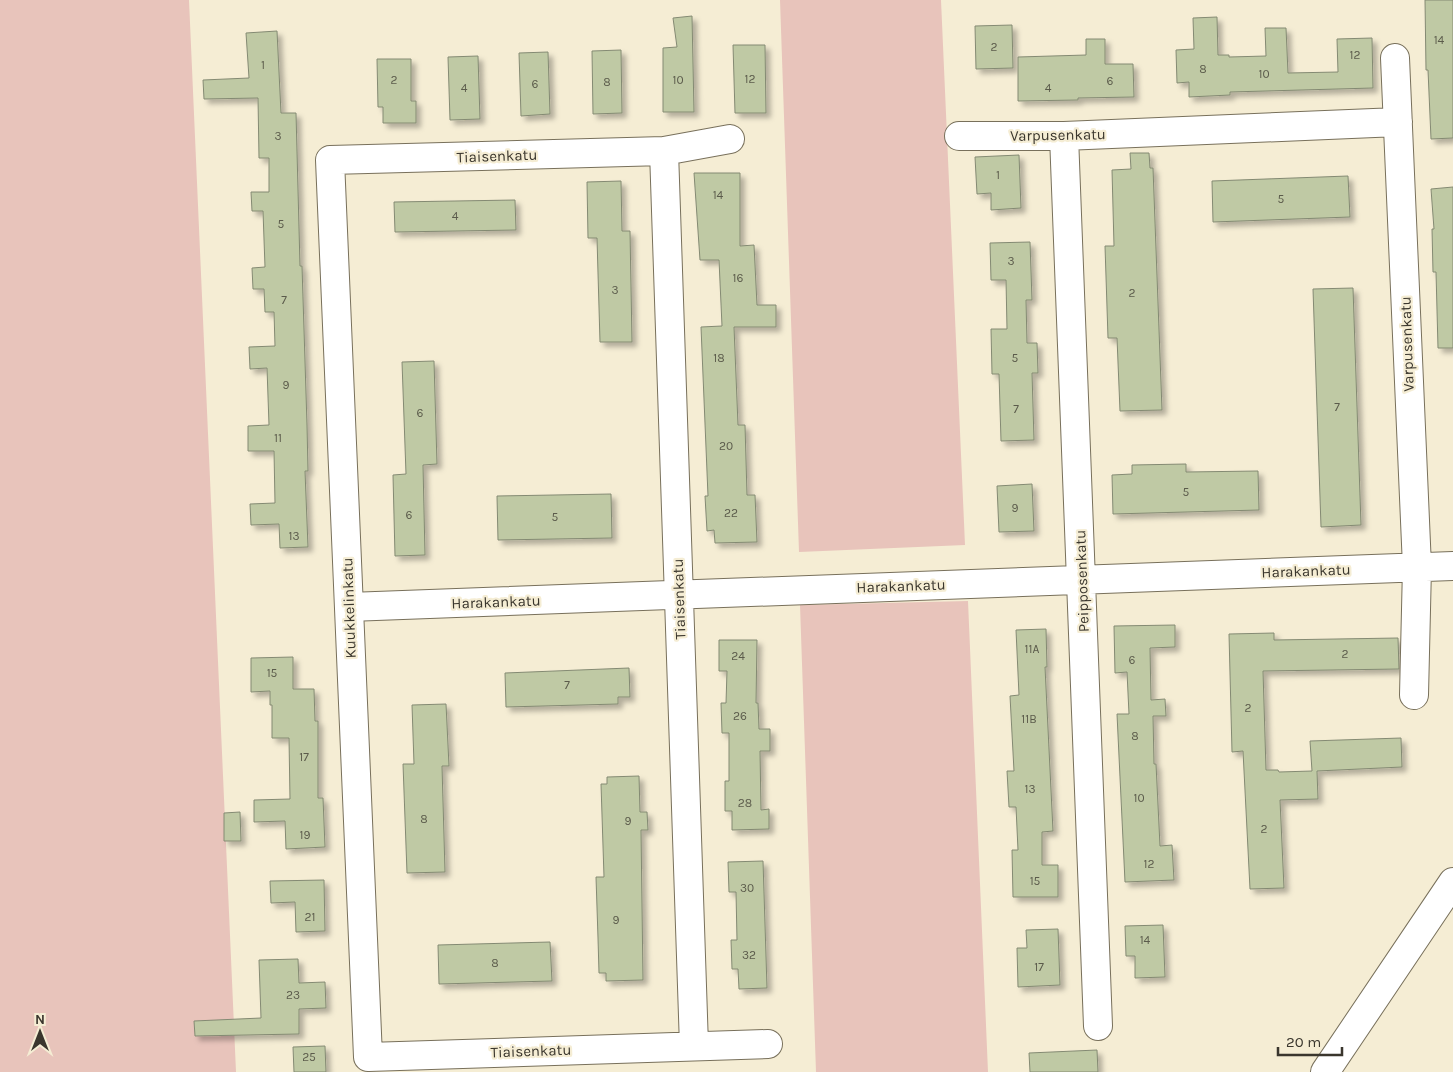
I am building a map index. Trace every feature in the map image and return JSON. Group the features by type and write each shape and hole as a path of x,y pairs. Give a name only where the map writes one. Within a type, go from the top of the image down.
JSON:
{"street":[{"name":"Varpusenkatu","path":"1395,58 1417,567 1414,695"},
{"name":"Varpusenkatu","path":"959,136 1064,136 1398,122"},
{"name":"Peipposenkatu","path":"1064,136 1098,1026"},
{"name":"Tiaisenkatu","path":"330,160 664,151 730,139"},
{"name":"Tiaisenkatu","path":"664,151 694,1046"},
{"name":"Kuukkelinkatu","path":"330,160 368,1057"},
{"name":"Harakankatu","path":"349,607 1453,566"},
{"path":"1325,1072 1453,882"},
{"name":"Tiaisenkatu","path":"368,1057 768,1044"}],"shaded area":[{"path":"0,0 189,0 236,1072 0,1072"},
{"path":"780,0 941,0 965,545 799,552"},
{"path":"968,601 988,1072 816,1072 800,605"}],"building":[{"path":"1425,0 1453,0 1453,138 1431,139 1428,70 1426,70"},
{"path":"692,16 694,112 663,112 663,48 677,47 673,18"},
{"path":"1217,17 1218,55 1229,55 1229,57 1266,56 1265,28 1286,28 1288,73 1338,72 1337,39 1372,38 1373,88 1230,92 1230,95 1189,97 1189,82 1177,83 1176,50 1194,49 1193,18"},
{"path":"1012,25 1013,68 976,69 975,26"},
{"path":"277,31 281,113 296,113 308,471 305,471 308,547 280,548 279,524 251,525 250,504 275,503 274,451 248,451 248,426 269,425 267,368 250,369 249,347 275,346 274,312 265,312 264,289 253,289 252,268 265,267 263,211 252,211 251,192 269,192 269,158 259,158 258,98 204,99 203,80 249,78 246,33"},
{"path":"1086,39 1105,39 1105,64 1133,64 1134,97 1018,101 1018,57 1086,55"},
{"path":"733,45 765,45 766,113 735,113"},
{"path":"621,50 622,113 593,114 592,51"},
{"path":"548,52 550,114 521,116 519,53"},
{"path":"478,56 480,119 450,120 448,57"},
{"path":"377,59 411,59 411,101 416,101 416,123 383,123 383,107 378,107"},
{"path":"1130,153 1149,153 1150,168 1153,168 1162,410 1120,411 1117,338 1108,338 1105,246 1114,246 1112,170 1131,169"},
{"path":"1019,155 1021,208 991,210 991,193 977,194 975,157"},
{"path":"694,173 740,173 740,246 754,245 757,305 776,305 776,327 734,327 738,425 745,425 747,495 755,495 757,542 715,543 714,530 707,531 705,496 708,496 701,327 722,326 719,260 700,260"},
{"path":"1348,176 1350,217 1213,222 1212,181"},
{"path":"621,181 622,231 630,231 632,342 600,342 597,238 588,238 587,182"},
{"path":"1453,187 1453,348 1438,348 1436,272 1433,272 1432,229 1434,229 1431,189"},
{"path":"515,200 516,230 395,232 394,202"},
{"path":"1030,242 1032,300 1026,300 1027,343 1037,343 1038,373 1032,373 1034,440 1001,441 999,374 992,374 991,329 1007,329 1006,280 991,280 990,243"},
{"path":"1353,288 1361,525 1321,527 1313,289"},
{"path":"434,361 437,464 423,465 425,555 395,556 393,475 406,474 402,362"},
{"path":"1186,464 1186,472 1258,471 1259,510 1113,514 1112,475 1132,474 1132,465"},
{"path":"1032,484 1034,531 999,532 997,486"},
{"path":"611,494 612,538 498,540 497,496"},
{"path":"1175,625 1175,647 1150,648 1151,700 1165,699 1166,716 1153,716 1154,764 1156,764 1160,846 1172,845 1174,880 1125,882 1117,714 1129,714 1127,672 1115,673 1114,626"},
{"path":"1046,629 1047,667 1045,667 1053,831 1042,832 1042,865 1058,865 1058,897 1013,897 1012,850 1018,850 1016,807 1009,807 1007,771 1014,771 1010,696 1019,695 1016,630"},
{"path":"1274,633 1274,640 1398,638 1399,669 1263,671 1266,770 1278,770 1279,772 1312,771 1310,741 1401,738 1402,767 1317,771 1318,799 1280,800 1284,888 1250,889 1243,751 1232,752 1229,634"},
{"path":"719,640 757,640 756,703 758,703 759,729 770,729 770,751 760,751 761,810 769,809 769,829 732,830 732,811 725,811 725,781 729,781 729,733 722,733 721,703 726,703 727,671 719,671"},
{"path":"293,657 293,689 314,689 315,721 318,721 318,798 323,798 325,847 286,849 285,821 254,822 254,800 290,799 289,738 272,738 270,691 251,692 251,658"},
{"path":"629,668 630,697 618,697 618,704 506,707 505,673"},
{"path":"446,704 449,766 442,766 445,872 407,873 403,764 414,764 412,705"},
{"path":"639,776 640,812 647,812 648,830 641,830 643,980 606,981 606,973 599,973 596,877 604,877 601,784 607,784 607,777"},
{"path":"240,812 241,841 224,841 224,813"},
{"path":"763,861 767,988 739,989 738,969 732,969 731,940 737,940 736,892 729,892 728,862"},
{"path":"324,880 325,931 296,932 295,902 271,903 270,881"},
{"path":"1163,925 1165,977 1135,978 1135,956 1126,956 1125,926"},
{"path":"1058,929 1060,985 1018,987 1017,948 1027,948 1026,930"},
{"path":"550,942 552,981 439,984 438,945"},
{"path":"298,959 299,983 325,982 326,1008 299,1009 299,1034 195,1036 194,1021 261,1018 259,960"},
{"path":"325,1046 326,1072 294,1072 293,1047"},
{"path":"1097,1050 1098,1072 1030,1072 1029,1053"}]}
